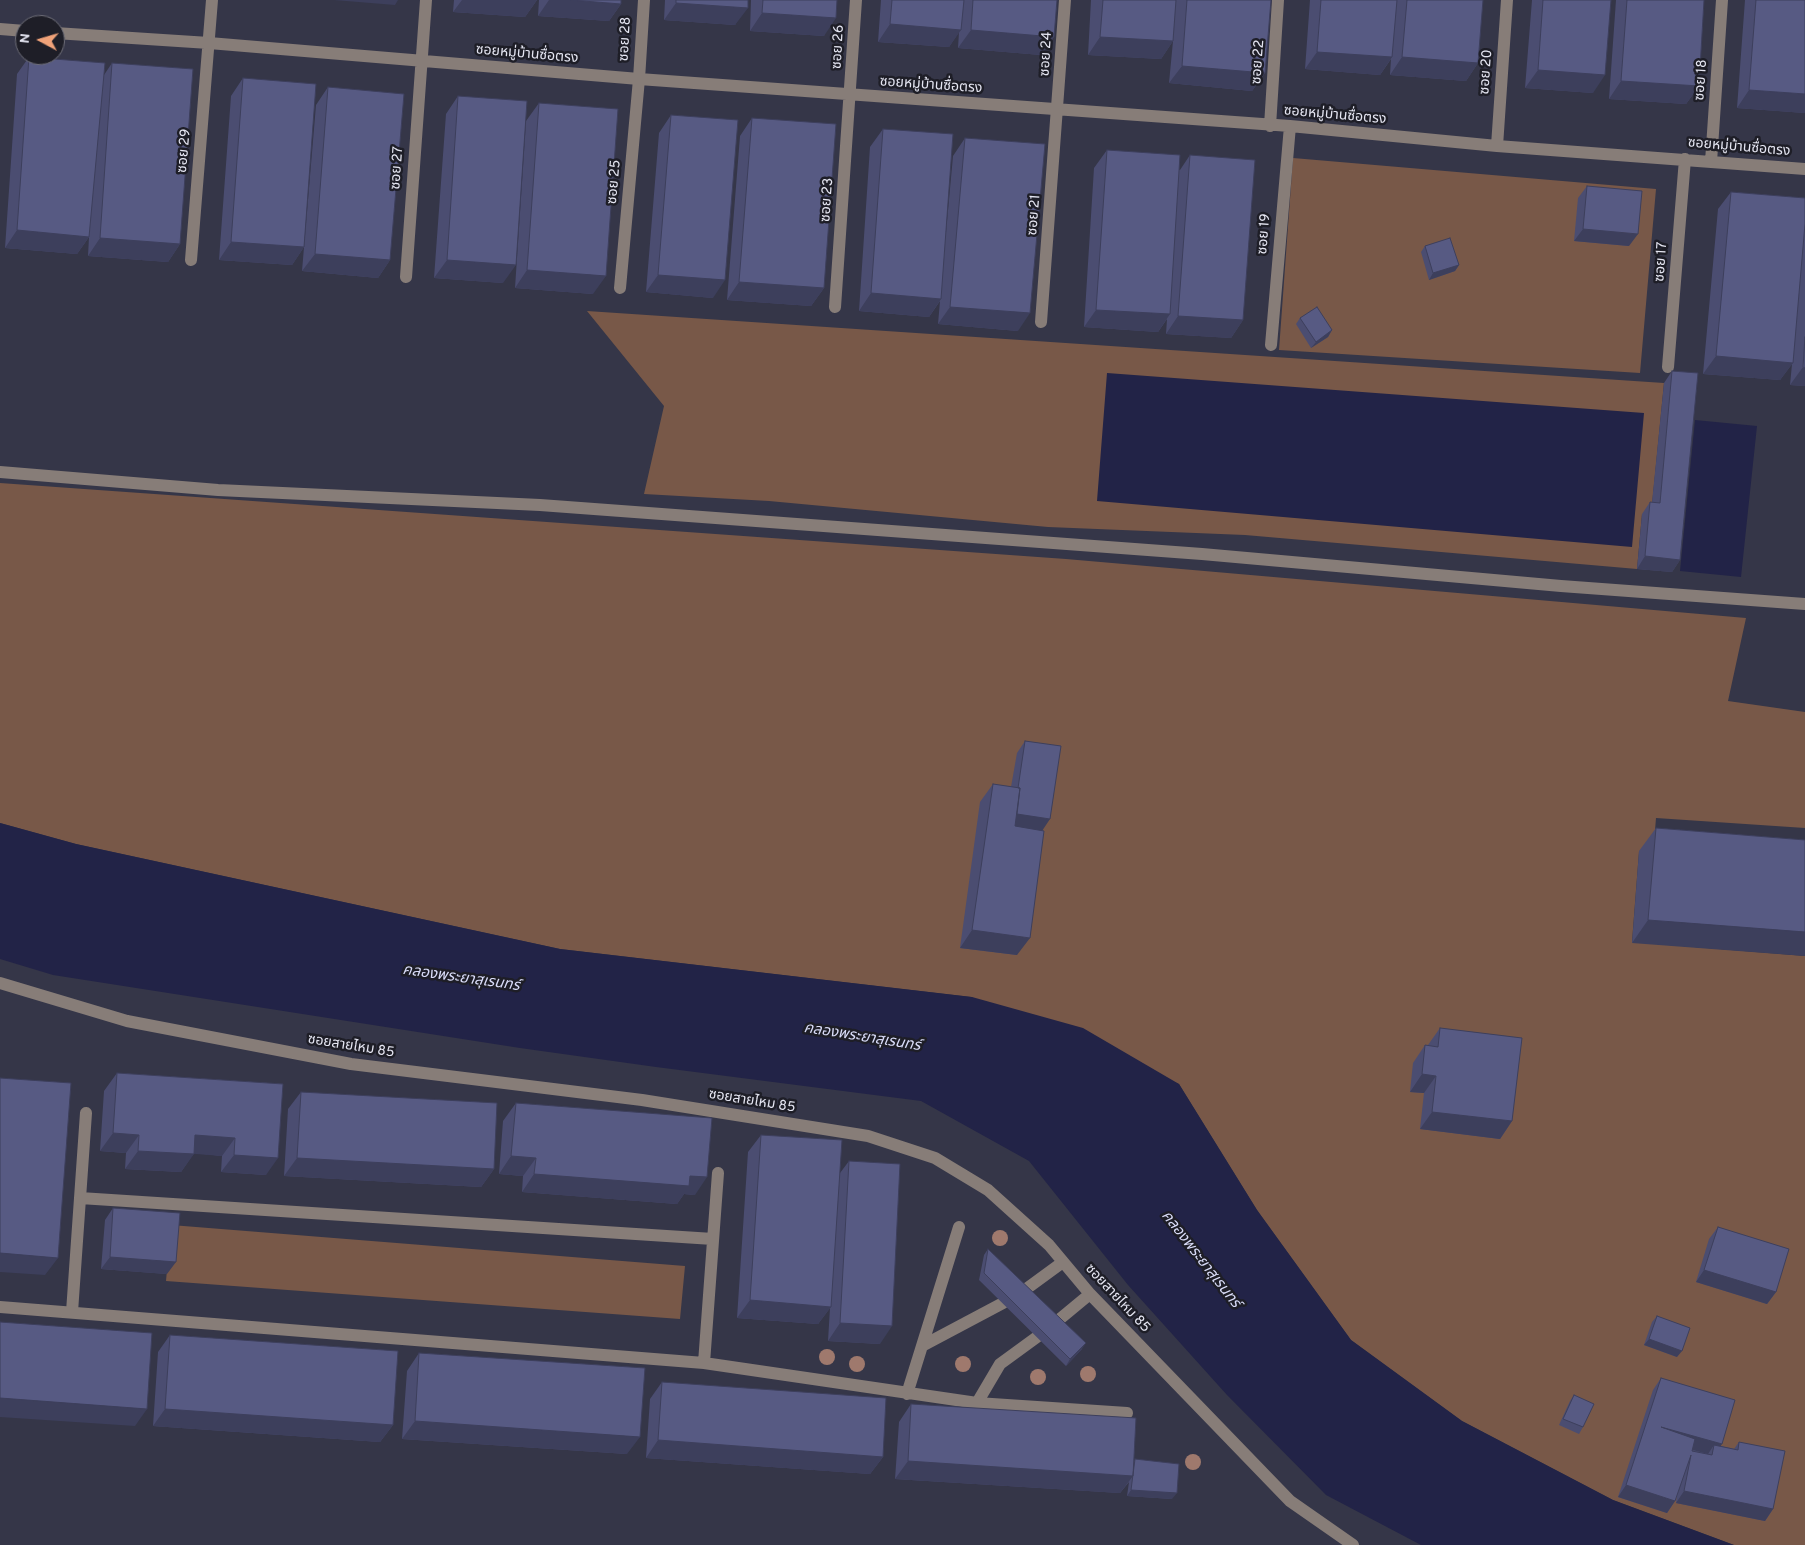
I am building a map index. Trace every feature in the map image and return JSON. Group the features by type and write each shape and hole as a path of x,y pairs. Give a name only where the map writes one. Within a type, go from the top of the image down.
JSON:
{"street":[{"name":"ซอย 29","path":"191,260 212,0"},
{"name":"ซอย 27","path":"406,278 426,0"},
{"name":"ซอย 28","path":"639,79 644,0"},
{"name":"ซอย 26","path":"851,95 856,0"},
{"name":"ซอย 24","path":"1058,110 1065,0"},
{"name":"ซอย 22","path":"1270,126 1278,0"},
{"name":"ซอย 20","path":"1497,146 1507,0"},
{"name":"ซอย 18","path":"1711,162 1722,0"},
{"path":"0,29 15,30"},
{"name":"ซอยหมู่บ้านซื่อตรง","path":"65,34 209,43 851,95 1290,126 1497,146 1805,169"},
{"name":"ซอย 25","path":"620,288 639,79"},
{"name":"ซอย 23","path":"835,307 851,95"},
{"name":"ซอย 21","path":"1041,322 1058,110"},
{"name":"ซอย 19","path":"1271,345 1290,126"},
{"name":"ซอย 17","path":"1668,367 1685,159"},
{"path":"0,472 218,490 540,505 1202,554 1560,586 1805,604"},
{"name":"ซอยสายไหม 85","path":"0,983 127,1021 351,1064 642,1100 868,1136 935,1158 988,1190 1049,1245 1090,1294 1290,1501 1353,1545"},
{"path":"72,1312 86,1112"},
{"path":"704,1364 718,1174"},
{"path":"80,1198 712,1239"},
{"path":"907,1394 959,1227"},
{"path":"1022,1292 1063,1262"},
{"path":"1055,1323 1090,1294"},
{"path":"922,1346 1003,1303"},
{"path":"0,1307 704,1364 977,1403 1127,1414"},
{"path":"977,1403 1000,1364 1037,1337"}],"shaded area":[{"path":"1293,158 1656,189 1640,373 1279,350"},
{"path":"587,311 1664,383 1651,515 1642,514 1637,569 1245,535 1048,527 769,501 644,494 664,406"},
{"path":"0,483 1066,559 1746,618 1728,701 1805,712 1805,828 1656,818 1654,843 1639,852 1632,942 1805,956 1805,1545 1734,1545 1613,1500 1462,1421 1351,1340 1257,1210 1179,1084 971,997 560,949 76,844 0,823"},
{"path":"171,1225 685,1266 680,1319 166,1281"}],"water":[{"path":"1107,373 1644,413 1632,547 1097,501"},
{"path":"1695,420 1757,426 1741,577 1680,571"},
{"name":"คลองพระยาสุเรนทร์","path":"0,823 76,844 560,949 972,997 1083,1028 1179,1084 1257,1210 1351,1340 1462,1421 1613,1500 1734,1545 1421,1545 1326,1495 1227,1395 1128,1285 1029,1161 921,1101 520,1048 53,975 0,959"}],"building":[{"path":"571,0 621,0 621,4"},
{"path":"676,0 748,0 748,8 676,3"},
{"path":"763,0 837,0 836,18 762,13"},
{"path":"892,0 964,0 961,30 890,24"},
{"path":"973,0 1057,0 1054,37 971,30"},
{"path":"1103,0 1176,0 1173,41 1100,37"},
{"path":"1187,0 1271,0 1265,73 1182,66"},
{"path":"1321,0 1397,0 1392,57 1317,52"},
{"path":"1407,0 1483,0 1478,63 1402,57"},
{"path":"1543,0 1611,0 1605,75 1538,70"},
{"path":"1627,0 1704,0 1699,86 1621,81"},
{"path":"1756,0 1805,0 1805,94 1749,90"},
{"path":"65,60 105,63 89,237 17,230 28,65 65,65"},
{"path":"112,63 193,69 180,244 100,238"},
{"path":"243,78 316,84 304,247 231,242"},
{"path":"328,87 404,94 390,260 315,254"},
{"path":"458,96 527,101 516,265 447,260"},
{"path":"539,103 618,109 606,276 527,270"},
{"path":"671,115 738,120 725,280 658,275"},
{"path":"752,118 836,124 824,288 739,282"},
{"path":"883,129 953,134 941,299 871,293"},
{"path":"965,138 1045,144 1030,313 950,307"},
{"path":"1107,150 1180,155 1170,314 1096,310"},
{"path":"1190,155 1255,160 1243,320 1178,316"},
{"path":"1587,186 1642,191 1638,234 1583,229"},
{"path":"1731,192 1805,198 1805,224 1793,363 1716,356"},
{"path":"1450,238 1459,265 1433,273 1425,246"},
{"path":"1317,307 1332,330 1316,342 1300,318"},
{"path":"1805,337 1805,368 1803,367"},
{"path":"1672,371 1698,373 1680,560 1645,556 1650,502 1660,503"},
{"path":"1025,741 1061,746 1050,819 1017,814 1020,788 1018,788"},
{"path":"993,784 1020,788 1015,826 1044,831 1030,938 972,930"},
{"path":"1656,828 1805,840 1805,932 1648,920"},
{"path":"1440,1028 1522,1038 1512,1121 1432,1112 1436,1076 1422,1074 1425,1045 1438,1047"},
{"path":"117,1073 283,1084 278,1158 234,1155 235,1138 195,1135 194,1154 138,1151 139,1135 113,1133"},
{"path":"0,1078 71,1083 58,1258 0,1253"},
{"path":"301,1092 497,1103 494,1169 297,1158"},
{"path":"516,1103 712,1118 707,1177 690,1176 689,1186 534,1174 536,1158 511,1156"},
{"path":"761,1135 842,1140 831,1307 750,1300"},
{"path":"849,1161 900,1164 892,1326 840,1323"},
{"path":"113,1208 180,1213 176,1262 110,1257"},
{"path":"1718,1227 1789,1249 1776,1292 1704,1270"},
{"path":"988,1249 1086,1343 1070,1359 984,1273"},
{"path":"1657,1316 1690,1328 1682,1351 1649,1339"},
{"path":"0,1322 152,1333 147,1409 0,1398"},
{"path":"170,1335 398,1351 393,1425 165,1409"},
{"path":"419,1353 645,1368 640,1437 415,1421"},
{"path":"1661,1378 1735,1400 1722,1444 1661,1427 1695,1439 1692,1451 1712,1455 1714,1445 1738,1450 1739,1442 1785,1451 1773,1509 1684,1491 1691,1455 1675,1501 1626,1485"},
{"path":"662,1382 886,1398 883,1457 658,1440"},
{"path":"1574,1395 1594,1404 1583,1427 1563,1419"},
{"path":"911,1404 1136,1418 1133,1476 908,1461"},
{"path":"1135,1459 1179,1464 1177,1493 1131,1490"}]}
